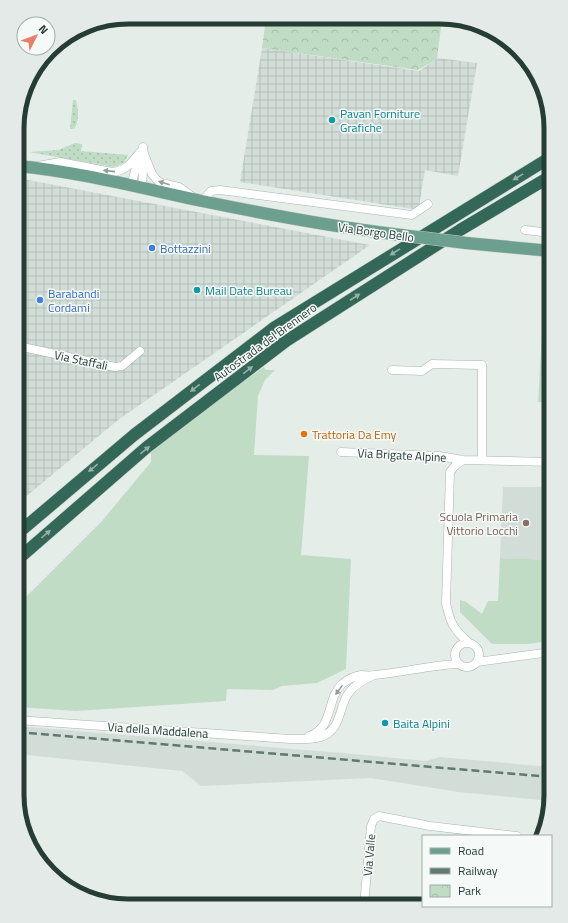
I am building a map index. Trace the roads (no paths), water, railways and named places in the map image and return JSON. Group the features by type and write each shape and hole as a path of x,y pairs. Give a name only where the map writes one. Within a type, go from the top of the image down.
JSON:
{"highway":[{"name":"Autostrada del Brennero","path":"24,528 75,483 134,435 275,327 544,161"},
{"name":"Autostrada del Brennero","path":"24,554 147,447 286,341 460,230 544,180"}],"main road":[{"name":"Via Borgo Bello","path":"24,166 136,187 341,228 466,244 544,250"}],"street":[{"name":"Via Borgo Bello","path":"30,167 60,162 112,172 120,171 130,165 142,153 152,174 160,183 179,186 199,200 211,191 220,190 412,215 428,204"},
{"path":"136,187 142,153"},
{"path":"525,230 544,232"},
{"name":"Via Staffali","path":"24,347 114,367 122,366 140,350"},
{"path":"392,370 422,371 432,364 482,365 482,459"},
{"name":"Via Brigate Alpine","path":"341,452 439,456 463,460 482,459 544,462"},
{"name":"Via Brigate Alpine","path":"456,650 456,633 450,620 446,603 449,482 450,472 463,460"},
{"path":"456,633 468,642"},
{"name":"Via della Maddalena","path":"435,665 456,650 460,644 468,642 478,650 499,658"},
{"path":"456,650 456,661 458,664"},
{"path":"477,662 479,658 478,650"},
{"name":"Via della Maddalena","path":"24,720 299,739 314,734 322,728 327,720 334,696 341,685 350,679 362,675 372,676 435,665 458,664 470,667 477,662 544,653"},
{"name":"Via Valle","path":"365,899 371,826 376,818 382,816 417,825 505,835"}],"railway":[{"path":"24,733 544,776"}],"place":[{"name":"Pavan Forniture Grafiche","path":"332,120"},
{"name":"Bottazzini","path":"152,248"},
{"name":"Mail Date Bureau","path":"197,290"},
{"name":"Barabandi Cordami","path":"40,300"},
{"name":"Trattoria Da Emy","path":"304,434"},
{"name":"Scuola Primaria Vittorio Locchi","path":"526,523"},
{"name":"Baita Alpini","path":"385,723"}]}
